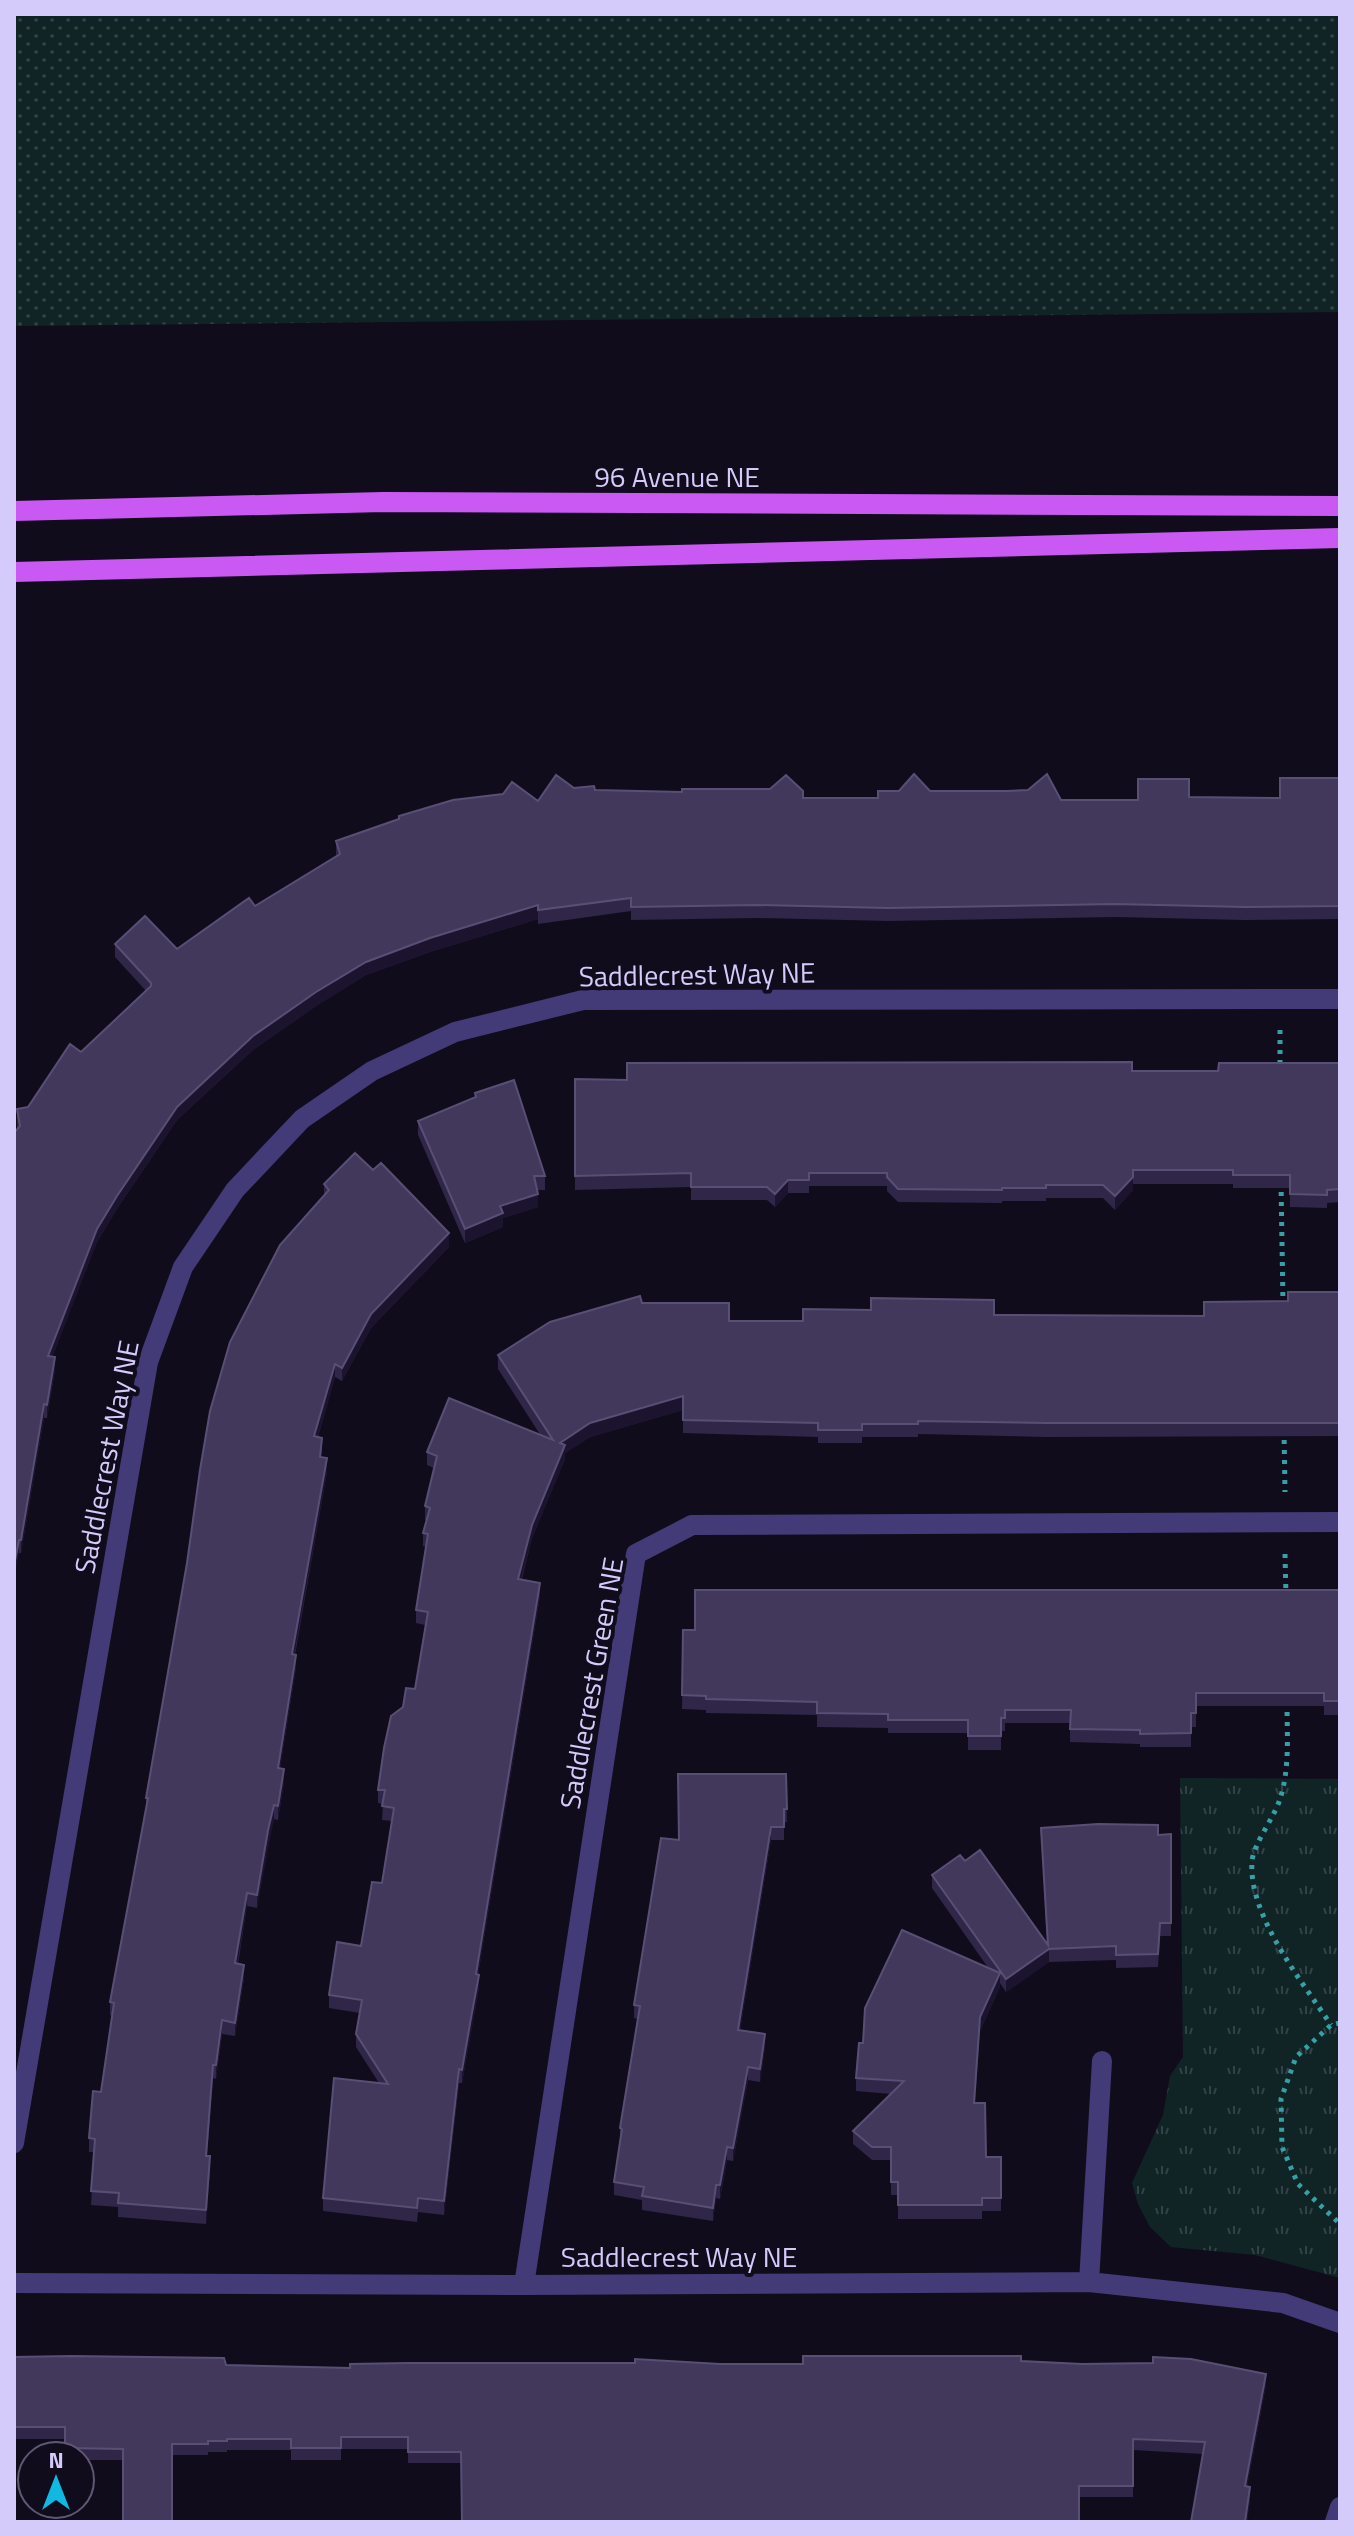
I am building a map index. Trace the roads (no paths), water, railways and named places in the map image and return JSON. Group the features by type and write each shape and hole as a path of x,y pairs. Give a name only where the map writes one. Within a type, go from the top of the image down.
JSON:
{"main road":[{"name":"96 Avenue NE","path":"14,511 383,502 1340,506"},
{"path":"14,572 1340,538"}],"street":[{"name":"Saddlecrest Way NE","path":"14,2143 148,1362 183,1267 235,1190 302,1119 372,1071 455,1032 583,1000 1340,999"},
{"name":"Saddlecrest Green NE","path":"524,2285 636,1554 692,1525 1340,1522"},
{"path":"1089,2282 1102,2061"},
{"name":"Saddlecrest Way NE","path":"14,2283 524,2285 1089,2282 1283,2303 1340,2323"},
{"path":"1335,2522 1340,2507"}]}
